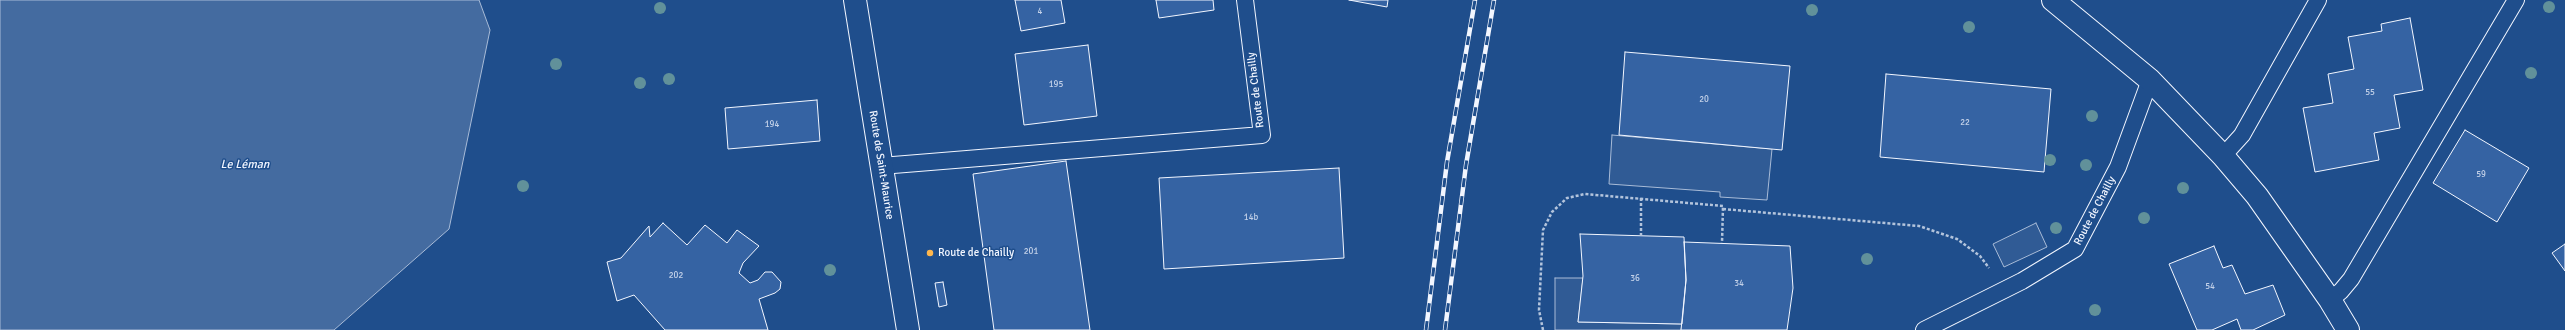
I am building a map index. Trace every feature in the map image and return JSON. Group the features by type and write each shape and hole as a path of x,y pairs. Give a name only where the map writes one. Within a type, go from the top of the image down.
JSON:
{"street":[{"name":"Route de Saint-Maurice","path":"855,0 908,330"},
{"path":"2053,0 2150,80 2223,156 2257,196 2330,300 2348,330"}],"lane":[{"name":"Route de Chailly","path":"881,166 1262,135 1246,0"},
{"path":"2223,156 2242,135 2318,0"},
{"path":"2330,300 2341,291 2351,279 2516,0"},
{"name":"Route de Chailly","path":"1924,330 2003,290 2075,249 2118,167 2150,80"}],"path":[{"path":"1543,330 1539,310 1543,230 1552,212 1563,201 1578,194 1641,198 1723,206 1723,209 1908,224 1927,228 1957,239 1970,248 1984,260 2003,290"},
{"path":"1641,198 1641,236"},
{"path":"1722,243 1723,209"}],"shaded area":[{"path":"1612,135 1772,149 1767,200 1720,197 1720,192 1609,184"},
{"path":"2036,223 2047,247 2004,267 1993,244"},
{"path":"1555,278 1583,278 1578,322 1682,324 1681,330 1555,330"}],"water":[{"name":"Le Léman","path":"0,0 479,0 490,30 449,229 334,330 0,330"}],"building":[{"path":"1015,0 1061,0 1065,23 1021,31"},
{"path":"1156,0 1213,0 1214,10 1159,18"},
{"path":"1349,0 1388,0 1387,7"},
{"path":"2410,18 2423,90 2394,95 2400,128 2374,133 2379,160 2315,172 2303,108 2333,103 2328,74 2354,69 2348,37 2382,31 2381,24"},
{"path":"1088,45 1097,116 1024,125 1015,54"},
{"path":"1625,52 1790,66 1782,150 1619,135"},
{"path":"1886,74 2051,89 2044,172 1880,157"},
{"path":"817,100 820,141 728,149 725,108"},
{"path":"2465,130 2529,168 2497,222 2433,183"},
{"path":"1066,161 1090,330 994,330 973,174"},
{"path":"1339,168 1344,258 1164,269 1159,178"},
{"path":"663,223 687,245 705,225 727,243 737,230 759,246 743,263 739,273 750,283 758,280 765,272 772,272 781,282 780,289 775,293 759,299 768,330 665,330 634,295 617,301 607,262 621,258 649,226 650,237"},
{"path":"1580,234 1684,237 1686,280 1682,324 1578,322 1583,276"},
{"path":"1684,242 1790,246 1793,288 1787,330 1681,330 1686,280"},
{"path":"2565,244 2565,271 2552,253"},
{"path":"2214,246 2223,268 2232,265 2245,294 2273,285 2285,315 2253,330 2241,330 2237,319 2212,330 2197,330 2169,264"},
{"path":"943,282 947,305 939,307 935,283"}],"railway":[{"path":"1426,330 1447,162 1475,0"},
{"path":"1445,330 1466,165 1494,0"}],"place":[{"name":"Route de Chailly","path":"930,253"}]}
